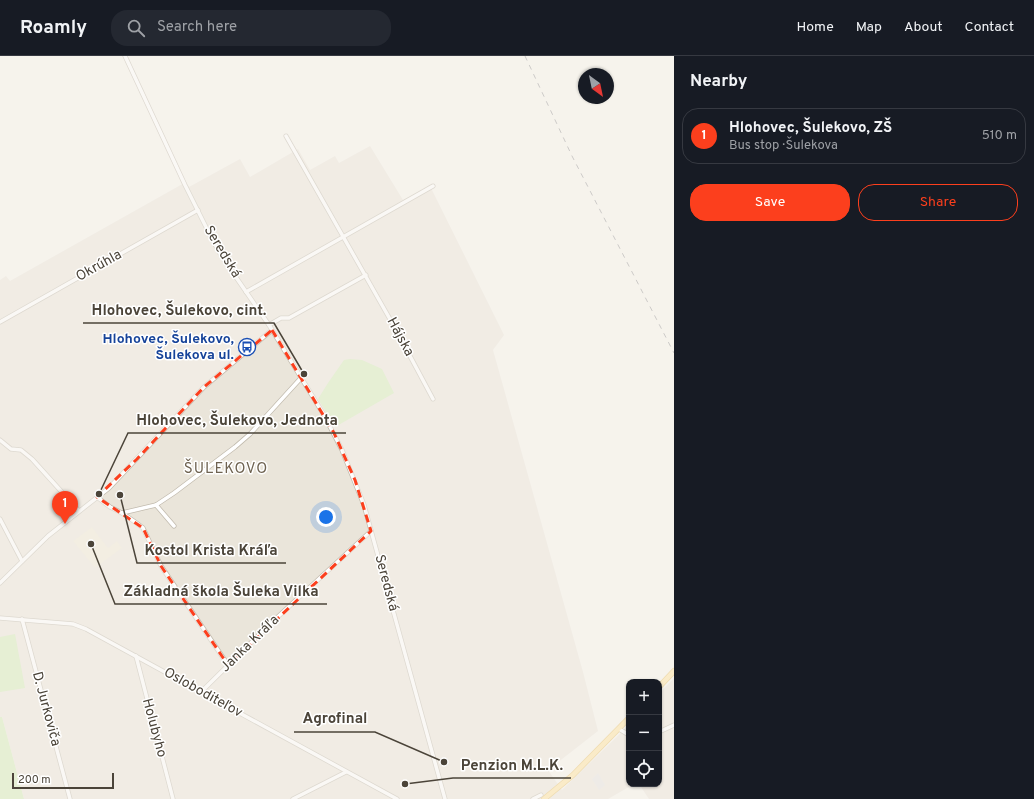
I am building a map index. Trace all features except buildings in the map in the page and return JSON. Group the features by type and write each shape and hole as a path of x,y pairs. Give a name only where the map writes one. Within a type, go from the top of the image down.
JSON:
{"main road":[{"path":"662,684 674,671"},
{"path":"542,797 573,775 626,721"}],"street":[{"name":"Seredská","path":"125,56 185,184 222,257 269,325 331,427 355,480 371,531 445,799"},
{"name":"Hájska","path":"286,136 366,275 433,399"},
{"path":"246,292 433,186"},
{"name":"Okrúhla","path":"0,322 198,210"},
{"path":"269,325 281,318 289,318 366,275"},
{"path":"0,583 48,536 109,488 204,387 272,330"},
{"path":"122,513 156,505 235,447 250,434 301,378"},
{"path":"0,440 11,449 21,450 32,459 79,511"},
{"path":"97,497 143,528 161,566 228,665"},
{"path":"156,505 174,526"},
{"path":"0,519 22,561"},
{"name":"Janka Kráľa","path":"201,692 371,531"},
{"name":"Osloboditeľov","path":"0,618 73,624 86,629 397,799"},
{"name":"D. Jurkoviča","path":"22,619 70,799"},
{"name":"Holubyho","path":"136,656 173,799"},
{"path":"662,731 674,725"},
{"path":"619,728 626,733"},
{"path":"293,799 346,772"},
{"path":"533,799 542,797"}],"highlighted area":[{"path":"272,330 334,433 355,480 371,531 228,665 161,566 143,528 97,497 137,459 204,387"}],"shaded area":[{"path":"370,146 403,200 430,186 504,335 493,350 583,672 598,731 548,770 562,790 626,728 626,787 629,787 608,799 24,799 2,717 0,717 0,280 6,276 10,281 186,182 189,187 240,159 250,177 298,149 310,170 335,156 339,163"},
{"path":"92,527 108,548 117,541 122,548 95,568 73,541"},
{"path":"674,678 674,799 649,799 641,787 662,787 662,691"},
{"path":"598,773 605,785 599,790 592,779"}],"green space":[{"path":"344,360 362,360 382,369 394,393 335,427 318,399"},
{"path":"15,634 25,688 0,692 0,637"},
{"path":"0,717 2,717 24,799 0,799"}],"railway":[{"path":"525,56 572,156 674,353"}],"place":[{"name":"Hlohovec, Šulekovo, Šulekova ul.","path":"247,347"},
{"name":"Hlohovec, Šulekovo, cint.","path":"304,374"},
{"name":"Hlohovec, Šulekovo, Jednota","path":"99,494"},
{"name":"Kostol Krista Kráľa","path":"120,495"},
{"name":"Hlohovec, Šulekovo, ZŠ","path":"65,524"},
{"name":"Základná škola Šuleka Vilka","path":"91,544"},
{"name":"Agrofinal","path":"444,762"},
{"name":"Penzion M.L.K.","path":"405,784"}],"district":[{"name":"ŠULEKOVO","path":"226,469"}]}
